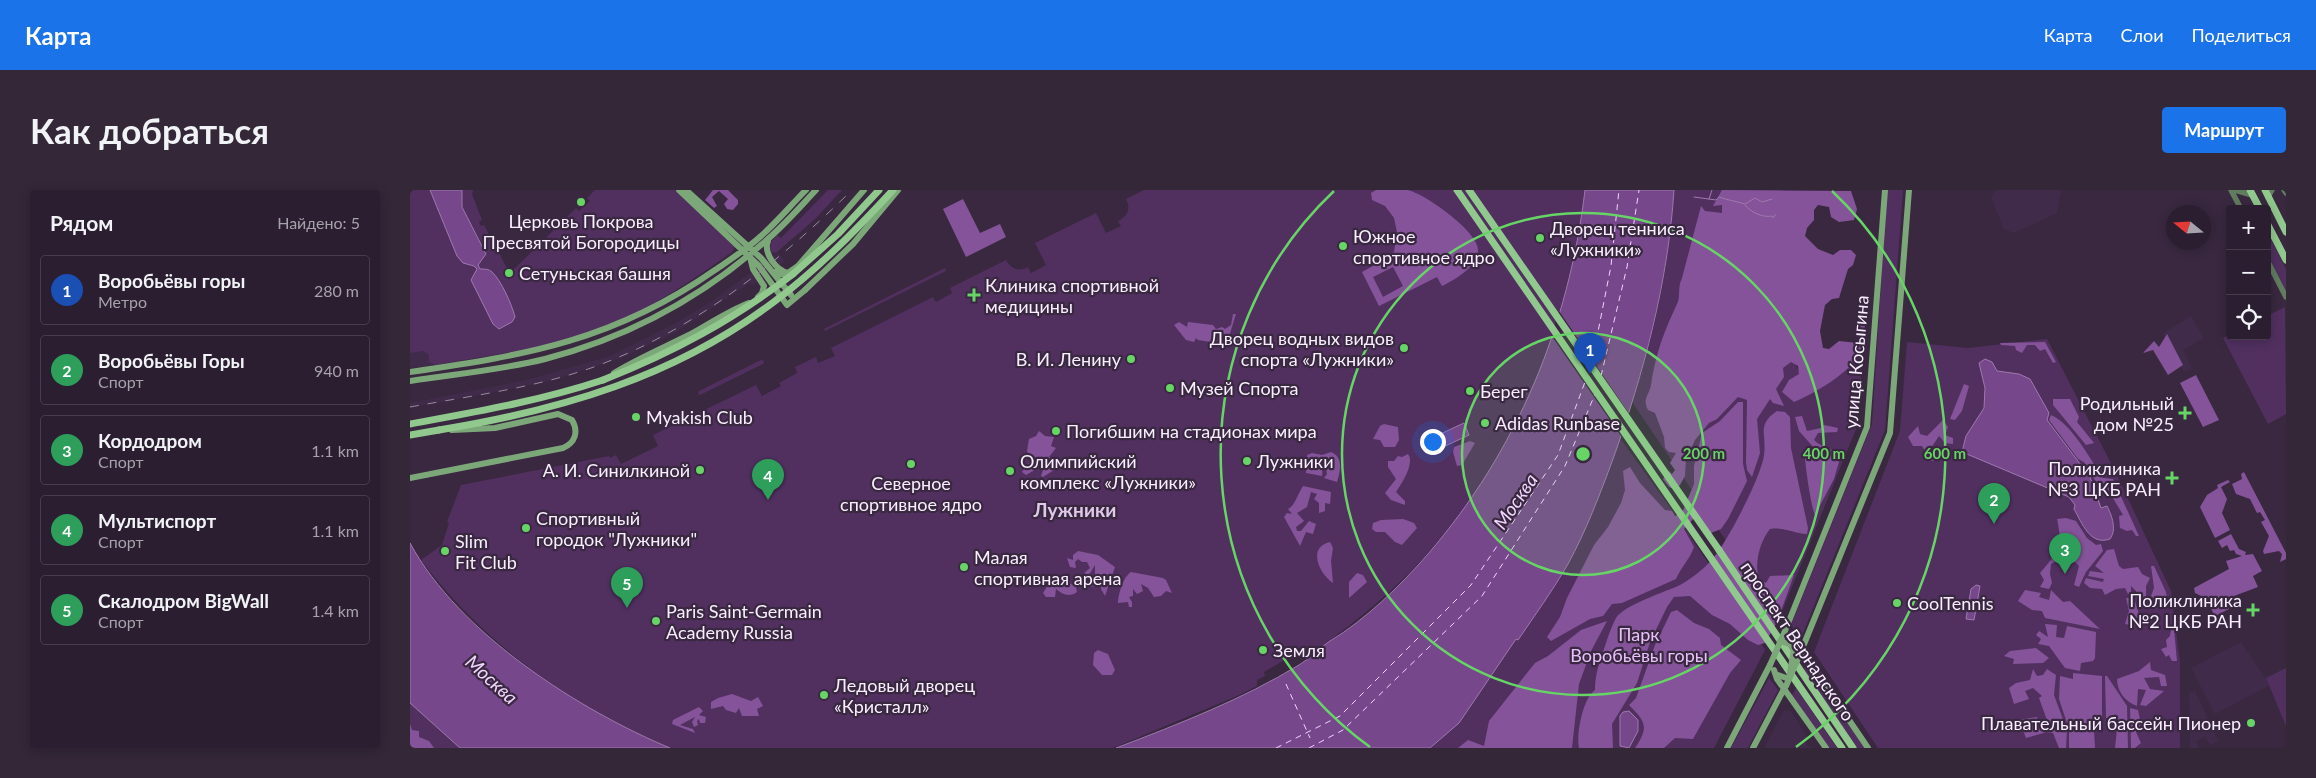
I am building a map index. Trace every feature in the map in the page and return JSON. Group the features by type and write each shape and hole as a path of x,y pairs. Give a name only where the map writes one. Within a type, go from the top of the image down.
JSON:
{"main road":[{"path":"678,190 745,248"},
{"path":"686,190 745,248 790,302"},
{"path":"410,372 520,354 592,335 622,324 667,302 745,248 806,190"},
{"path":"410,381 543,359 617,336 653,319 694,295 751,255 816,190"},
{"path":"751,255 773,272 783,275 791,272 864,190"},
{"path":"410,424 504,407 558,394 603,380 660,357 743,311 793,274 838,234 879,190"},
{"path":"410,435 506,418 607,391 691,354 748,320 800,282 845,241 893,190"},
{"path":"790,302 845,253 882,213 898,190"},
{"name":"проспект Вернадского","path":"1457,190 1842,748"},
{"name":"проспект Вернадского","path":"1469,190 1719,550 1853,748"},
{"name":"улица Косыгина","path":"1774,670 1774,656 1867,427 1885,190"},
{"path":"1753,748 1789,679 1890,433 1909,190"},
{"path":"2268,192 2286,232"},
{"path":"2252,193 2258,205"},
{"path":"2271,231 2286,260"},
{"path":"771,236 766,245 768,255 780,270 786,273 791,272"},
{"path":"603,380 640,357 690,334 759,296 764,286 754,271 751,255"},
{"path":"773,272 790,302"},
{"path":"410,478 567,447 575,436 574,423 566,416 558,414 495,428 439,430"},
{"path":"1780,641 1793,644 1868,748"},
{"path":"1780,641 1790,644 1794,649 1789,679"},
{"path":"1774,670 1789,679"},
{"path":"1774,670 1826,748"},
{"path":"1728,748 1774,670"}],"street":[{"path":"2239,205 2233,190 2252,193"},
{"path":"2284,190 2286,194"},
{"path":"2271,268 2286,297"}],"shaded area":[{"path":"1995,190 2061,190 2057,213 2014,233 2004,229 1991,198"},
{"path":"778,252 785,261 752,286 750,283 678,331 622,358 546,382 410,408 410,403 526,380 610,356 674,324 712,301"},
{"path":"2191,316 2204,338 2183,350 2192,368 2184,372 2163,333"},
{"path":"423,350 429,355 432,364 435,365 410,368 410,353"},
{"path":"2241,642 2270,685 2215,714 2191,668"},
{"path":"2195,691 2218,741 2210,745 2205,737 2196,741 2199,748 2190,748 2189,693"},
{"path":"1783,711 1791,711 1807,737 1806,745 1813,748 1764,748"}],"green space":[{"path":"410,190 430,190 457,256 468,265 474,266 477,269 493,324 497,328 513,309 491,271 480,269 478,265 486,252 462,207 462,190 473,190 472,194 482,220 479,222 481,226 484,225 508,270 506,273 508,275 576,208 579,211 590,201 587,198 595,190 675,190 735,247 732,252 655,303 592,332 537,347 435,365 429,362 429,355 423,351 410,353"},
{"path":"713,190 728,190 738,200 738,204 733,210 727,209 724,204 728,199 719,191 712,197 717,206 714,208 705,200"},
{"path":"828,190 842,190 815,219 777,252 772,253 770,248 772,241 777,235 781,238"},
{"name":"Олимпийский комплекс «Лужники»","path":"1144,190 1585,190 1577,242 1565,295 1549,346 1529,396 1505,444 1478,489 1446,532 1387,594 1315,652 1310,650 1302,655 1300,651 1264,672 1265,676 1257,680 1257,686 1113,748 670,748 600,714 566,694 534,671 503,647 474,620 446,591 421,560 442,545 449,523 447,522 461,485 609,456 610,458 616,455 621,464 658,446 653,435 756,385 762,396 781,386 779,383 797,373 795,367 816,357 818,363 835,356 831,348 933,297 936,302 952,293 950,288 1006,260 1010,266 1016,269 1028,267 1031,273 1046,265 1035,243 1096,213 1106,233 1121,226 1118,221 1124,217 1128,209 1126,199"},
{"path":"1376,190 1407,190 1415,192 1437,205 1470,233 1476,242 1478,250 1474,262 1465,272 1442,286 1437,277 1379,306 1362,272 1382,261 1381,258 1394,252 1397,232 1394,218 1385,206 1372,200 1371,193","holes":["1393,267 1403,286 1383,297 1373,277"]},
{"path":"1674,190 1783,190 1791,357 1802,376 1818,376 1863,348 1858,424 1779,619 1632,402 1648,350 1660,298 1669,244"},
{"path":"1722,190 1851,191 1857,209 1854,220 1839,222 1831,217 1829,207 1818,205 1814,210 1814,220 1807,228 1805,236 1818,249 1833,255 1840,250 1851,250 1856,255 1853,265 1848,269 1839,298 1832,299 1825,305 1820,331 1823,348 1829,349 1839,341 1858,343 1862,309 1866,310 1863,344 1860,353 1845,371 1813,393 1794,402 1782,392 1789,380 1799,374 1798,366 1791,362 1783,368 1784,377 1776,389 1784,406 1773,403 1770,399 1757,419 1760,453 1752,477 1747,470 1746,462 1747,400 1738,397 1717,419 1709,423 1695,440 1686,459 1685,476 1680,485 1674,489 1669,487 1663,479 1669,471 1672,474 1675,470 1670,463 1676,453 1669,452 1665,448 1664,437 1655,413 1648,410 1646,400 1661,344 1678,301 1680,285 1701,206 1705,211 1722,213 1722,205 1713,206"},
{"path":"1887,190 1903,190 1885,430 1801,638 1791,625 1872,424"},
{"path":"963,199 980,233 1000,224 1006,237 966,257 943,209"},
{"path":"2271,240 2286,269 2286,291 2271,262"},
{"path":"945,268 946,271 825,331 824,329"},
{"path":"2285,307 2286,414 2268,424 2223,338 2226,336 2226,340 2271,340 2271,314"},
{"path":"1233,314 1236,314 1228,340 1222,338 1223,344 1198,340 1196,338 1194,342 1186,340 1174,325 1179,322 1187,327 1188,322 1213,325 1216,329 1222,327 1225,329 1231,325"},
{"path":"2167,334 2183,365 2168,375 2153,350 2143,353 2154,341 2159,347"},
{"path":"2047,339 2118,477 2171,591 2180,662 2180,748 1878,748 1814,652 1900,431 1907,342 1968,348"},
{"path":"2045,342 2056,362 2053,363 2045,349 2040,351 2035,345 2027,345 2022,353 2016,350 2015,346 2001,345 2000,343"},
{"path":"761,360 764,361 763,364 700,395 698,394 699,391"},
{"path":"2196,375 2219,420 2203,427 2180,383"},
{"path":"1964,384 1969,386 1962,411 1955,420 1950,419"},
{"path":"2053,399 2070,399 2079,417 2077,422 2094,443 2086,445 2053,405"},
{"path":"1738,402 1743,402 1743,464 1747,481 1721,529 1711,533 1697,515 1684,529 1694,547 1676,579 1622,603 1612,604 1603,616 1590,619 1551,641 1547,637 1560,617 1567,598 1594,545 1608,527 1621,503 1625,490 1623,471 1630,467 1640,483 1665,510 1672,511 1675,516 1682,513 1694,484 1694,466 1702,433 1720,421"},
{"path":"1777,411 1785,412 1790,417 1791,448 1808,528 1807,534 1770,529 1761,546 1757,566 1759,579 1766,583 1770,576 1794,575 1777,622 1765,643 1758,645 1748,640 1730,624 1712,615 1690,596 1674,597 1650,642 1637,683 1612,724 1613,748 1579,748 1581,717 1587,700 1595,690 1599,664 1616,618 1627,608 1685,582 1713,558 1730,533 1752,491 1764,455 1764,426"},
{"path":"2051,415 2073,434 2103,478 2113,479 2139,536 2136,536 2132,530 2127,531 2120,528 2119,516 2123,515 2104,483 2098,485 2084,462 2078,459 2049,420"},
{"path":"1802,416 1807,431 1821,428 1824,425 1838,428 1837,432 1818,433 1814,440 1841,455 1834,479 1815,515 1808,485 1805,454 1815,449 1799,431 1795,417"},
{"path":"1943,420 1948,427 1945,435 1953,438 1953,444 1945,443 1939,436 1931,448 1935,451 1938,460 1931,461 1931,455 1922,446 1913,446 1908,437 1918,426 1920,434 1927,436"},
{"path":"1384,424 1398,427 1399,440 1395,447 1384,447 1380,440 1373,439 1380,426"},
{"path":"1039,431 1045,436 1054,437 1051,446 1056,448 1049,457 1054,459 1054,470 1043,477 1041,476 1043,470 1040,467 1026,475 1022,472 1031,460 1027,451 1029,439 1036,436"},
{"name":"Парк Воробьёвы горы","path":"1620,438 1687,531 1765,650 1714,748 1430,748 1459,723 1568,563 1595,506"},
{"path":"1470,441 1475,443 1462,465 1457,466 1453,452 1454,447"},
{"path":"1331,452 1338,457 1340,465 1337,482 1324,478 1327,474 1325,462 1323,463 1322,476 1306,473 1307,455 1312,453 1322,455"},
{"path":"1408,454 1410,458 1409,468 1396,492 1405,501 1405,505 1391,500 1385,493 1396,479 1388,467 1388,461 1394,461 1398,456 1402,457"},
{"path":"2244,472 2286,553 2286,559 2280,562 2282,554 2279,551 2264,554 2263,551 2269,536 2261,522 2265,520 2260,512 2257,513 2250,499 2236,494 2232,484 2242,479 2241,474"},
{"path":"2228,480 2230,482 2221,487 2227,499 2222,513 2230,530 2215,538 2200,507 2207,495 2218,488 2217,485"},
{"path":"1303,486 1331,492 1330,504 1325,503 1325,511 1319,513 1319,503 1314,499 1317,494 1311,492 1307,507 1297,513 1304,521 1296,527 1297,531 1301,531 1309,521 1316,524 1313,534 1306,532 1300,546 1284,517 1287,513 1292,514 1288,509 1295,502"},
{"path":"2066,518 2076,521 2087,538 2096,545 2101,544 2103,551 2086,572 2079,587 2074,585 2079,566 2072,560 2066,559 2051,564 2050,574 2052,583 2049,589 2040,587 2044,580 2040,573 2052,559 2058,548 2060,536 2057,519"},
{"path":"1403,519 1414,523 1417,528 1402,545 1395,542 1385,532 1376,532 1372,529 1373,523 1381,520"},
{"path":"2231,534 2239,549 2246,552 2245,555 2253,554 2262,571 2253,576 2258,587 2226,599 2229,609 2215,616 2205,598 2195,593 2194,588 2229,569 2226,561 2242,556 2236,554 2234,550 2230,551 2227,545 2222,548 2218,541"},
{"path":"1330,542 1333,548 1331,561 1333,583 1323,573 1317,555 1323,545"},
{"path":"2114,549 2119,566 2123,569 2138,567 2142,574 2150,578 2146,586 2146,605 2141,607 2136,597 2136,591 2131,586 2131,593 2128,594 2125,588 2116,589 2105,595 2102,589 2090,588 2084,583 2086,578 2103,582 2104,579 2088,576 2090,571 2104,573 2095,566 2107,550"},
{"path":"1078,551 1098,555 1115,567 1105,596 1101,589 1102,579 1097,586 1087,587 1095,580 1095,565 1089,575 1084,573 1090,568 1087,562 1082,562 1078,559 1075,562 1076,568 1070,567 1067,558 1073,560 1073,555"},
{"path":"2151,566 2154,566 2166,592 2168,604 2162,604 2151,596 2154,588"},
{"path":"1131,572 1163,578 1166,580 1172,593 1166,591 1161,596 1154,597 1148,588 1141,584 1143,591 1137,594 1133,589 1133,596 1129,597 1132,607 1129,607 1128,602 1118,603 1123,582"},
{"path":"1357,573 1363,575 1367,582 1349,598 1349,582"},
{"path":"1050,582 1068,582 1076,587 1077,592 1066,595 1056,589 1055,597 1046,597 1043,593"},
{"path":"2025,590 2041,593 2039,597 2049,600 2051,590 2063,602 2070,601 2100,629 2045,618 2042,611 2032,610 2018,601"},
{"path":"2126,598 2134,598 2141,621 2136,626 2125,624 2129,611"},
{"path":"1677,610 1694,623 1709,629 1720,638 1721,645 1741,660 1730,673 1693,739 1675,738 1664,748 1635,748 1644,730 1644,725 1629,705 1636,698 1655,645 1671,612"},
{"path":"2173,618 2177,661 2172,661 2169,655 2166,657 2161,649 2167,647 2166,640 2170,636"},
{"path":"1607,621 1591,651 1579,684 1572,748 1458,748 1468,740 1484,746 1489,721 1535,663 1548,656 1581,630"},
{"path":"2045,624 2057,625 2056,637 2064,638 2067,626 2096,632 2095,658 2093,661 2081,663 2080,671 2065,668 2049,646 2038,644 2041,639 2036,635 2039,631 2048,637"},
{"path":"2036,648 2049,658 2043,663 2013,664 2014,659 2004,656 2010,651"},
{"path":"1098,650 1108,654 1115,670 1112,675 1102,675 1093,665 1094,653"},
{"path":"2150,662 2151,670 2165,675 2167,686 2161,686 2159,677 2144,678 2150,689 2164,691 2146,706 2140,705 2146,690 2138,689 2137,706 2123,696 2117,684 2117,679 2139,671"},
{"path":"1806,664 1865,748 1856,748 1803,671"},
{"path":"2286,668 2286,726 2266,678"},
{"path":"2033,669 2037,676 2043,675 2047,669 2056,675 2054,695 2067,730 2066,748 2059,748 2053,733 2047,732 2026,738 2019,720 2037,717 2040,726 2048,723 2039,698 2042,696 2033,688 2025,691 2029,699 2014,704 2009,688 2016,683 2030,680"},
{"path":"2073,673 2102,676 2102,718 2094,729 2095,748 2069,748 2069,729 2059,699 2060,676 2073,679"},
{"path":"2105,676 2107,676 2127,706 2128,748 2115,748 2118,720 2106,718"},
{"path":"1769,678 1778,690 1748,748 1731,748"},
{"path":"1796,688 1837,748 1829,748 1792,695"},
{"path":"732,694 751,701 758,697 763,706 757,709 759,716 742,716 739,708 736,713 726,710 723,706 711,709 711,702"},
{"path":"410,703 460,748 410,748"},
{"path":"699,707 703,711 699,715 706,717 705,723 700,723 699,719 697,721 698,725 694,727 692,722 695,717 680,725 693,729 695,733 672,724 673,720"},
{"path":"2130,708 2138,710 2141,724 2136,732 2141,743 2135,748 2131,748"},
{"path":"410,724 412,730 419,731 419,737 429,741 434,748 410,748"}],"water":[{"path":"430,190 462,190 462,207 486,254 478,265 480,269 491,271 499,281 514,312 515,317 512,322 499,329 493,324 471,280 477,269 474,266 463,263 457,256"},
{"name":"Москва","path":"1585,190 1674,190 1666,259 1653,327 1635,393 1613,459 1575,551 1544,602 1518,640 1516,639 1459,723 1430,748 1116,748 1233,700 1299,665 1369,613 1428,554 1460,514 1488,473 1513,429 1534,384 1552,337 1566,289 1577,240"},
{"path":"1985,359 1992,362 1997,371 2019,374 2030,379 2049,413 2047,420 2090,477 2101,508 2107,506 2112,518 2113,527 2110,539 2097,539 2088,532 2069,497 1962,452 1966,436 1984,408 1985,388 1979,363"},
{"path":"1464,423 1469,435 1441,448 1436,436"},
{"name":"Москва","path":"410,543 432,576 459,608 490,638 525,666 599,713 670,748 460,748 410,703"},
{"path":"1976,585 1980,586 1974,620 1966,619 1971,589"},
{"path":"1629,711 1638,720 1638,731 1629,748 1620,746 1620,716 1623,712"}],"pier":[{"path":"1559,311 1630,415 1623,439 1551,335"}],"waterway":[{"path":"1709,199 1712,190"},
{"path":"1694,197 1716,200 1719,197 1745,204 1755,198 1762,202 1772,199"},
{"path":"1745,205 1757,214 1772,216 1773,218 1776,214"}],"ferry route":[{"path":"1592,362 1611,266 1619,190"},
{"path":"1601,376 1627,267 1639,190"},
{"path":"1276,748 1340,716 1471,585 1558,455 1585,382"},
{"path":"1309,748 1343,730 1482,596 1565,466 1595,394"},
{"path":"1286,684 1310,738"}],"railway":[{"path":"410,407 547,381 591,368 628,353 664,335 731,293 794,244 852,190"}],"place":[{"name":"Церковь Покрова Пресвятой Богородицы","path":"581,202"},
{"name":"Дворец тенниса «Лужники»","path":"1540,238"},
{"name":"Южное спортивное ядро","path":"1343,246"},
{"name":"Сетуньская башня","path":"509,273"},
{"name":"Клиника спортивной медицины","path":"974,295"},
{"name":"Дворец водных видов спорта «Лужники»","path":"1404,348"},
{"name":"В. И. Ленину","path":"1131,359"},
{"name":"Воробьёвы горы","path":"1590,374"},
{"name":"Музей Спорта","path":"1170,388"},
{"name":"Берег","path":"1470,391"},
{"name":"Родильный дом №25","path":"2185,413"},
{"name":"Myakish Club","path":"636,417"},
{"name":"Adidas Runbase","path":"1485,423"},
{"name":"Погибшим на стадионах мира","path":"1056,431"},
{"name":"Лужники","path":"1247,461"},
{"name":"Северное спортивное ядро","path":"911,464"},
{"name":"А. И. Синилкиной","path":"700,470"},
{"name":"Олимпийский комплекс «Лужники»","path":"1010,471"},
{"name":"Поликлиника №3 ЦКБ РАН","path":"2172,478"},
{"name":"Мультиспорт","path":"768,500"},
{"name":"Воробьёвы Горы","path":"1994,524"},
{"name":"Спортивный городок \"Лужники\"","path":"526,528"},
{"name":"Slim Fit Club","path":"445,551"},
{"name":"Малая спортивная арена","path":"964,567"},
{"name":"Кордодром","path":"2065,574"},
{"name":"CoolTennis","path":"1897,603"},
{"name":"Скалодром BigWall","path":"627,608"},
{"name":"Поликлиника №2 ЦКБ РАН","path":"2253,610"},
{"name":"Paris Saint-Germain Academy Russia","path":"656,621"},
{"name":"Земля","path":"1263,650"},
{"name":"Ледовый дворец «Кристалл»","path":"824,695"},
{"name":"Плавательный бассейн Пионер","path":"2251,723"}],"district":[{"name":"Лужники","path":"1075,509"}]}
